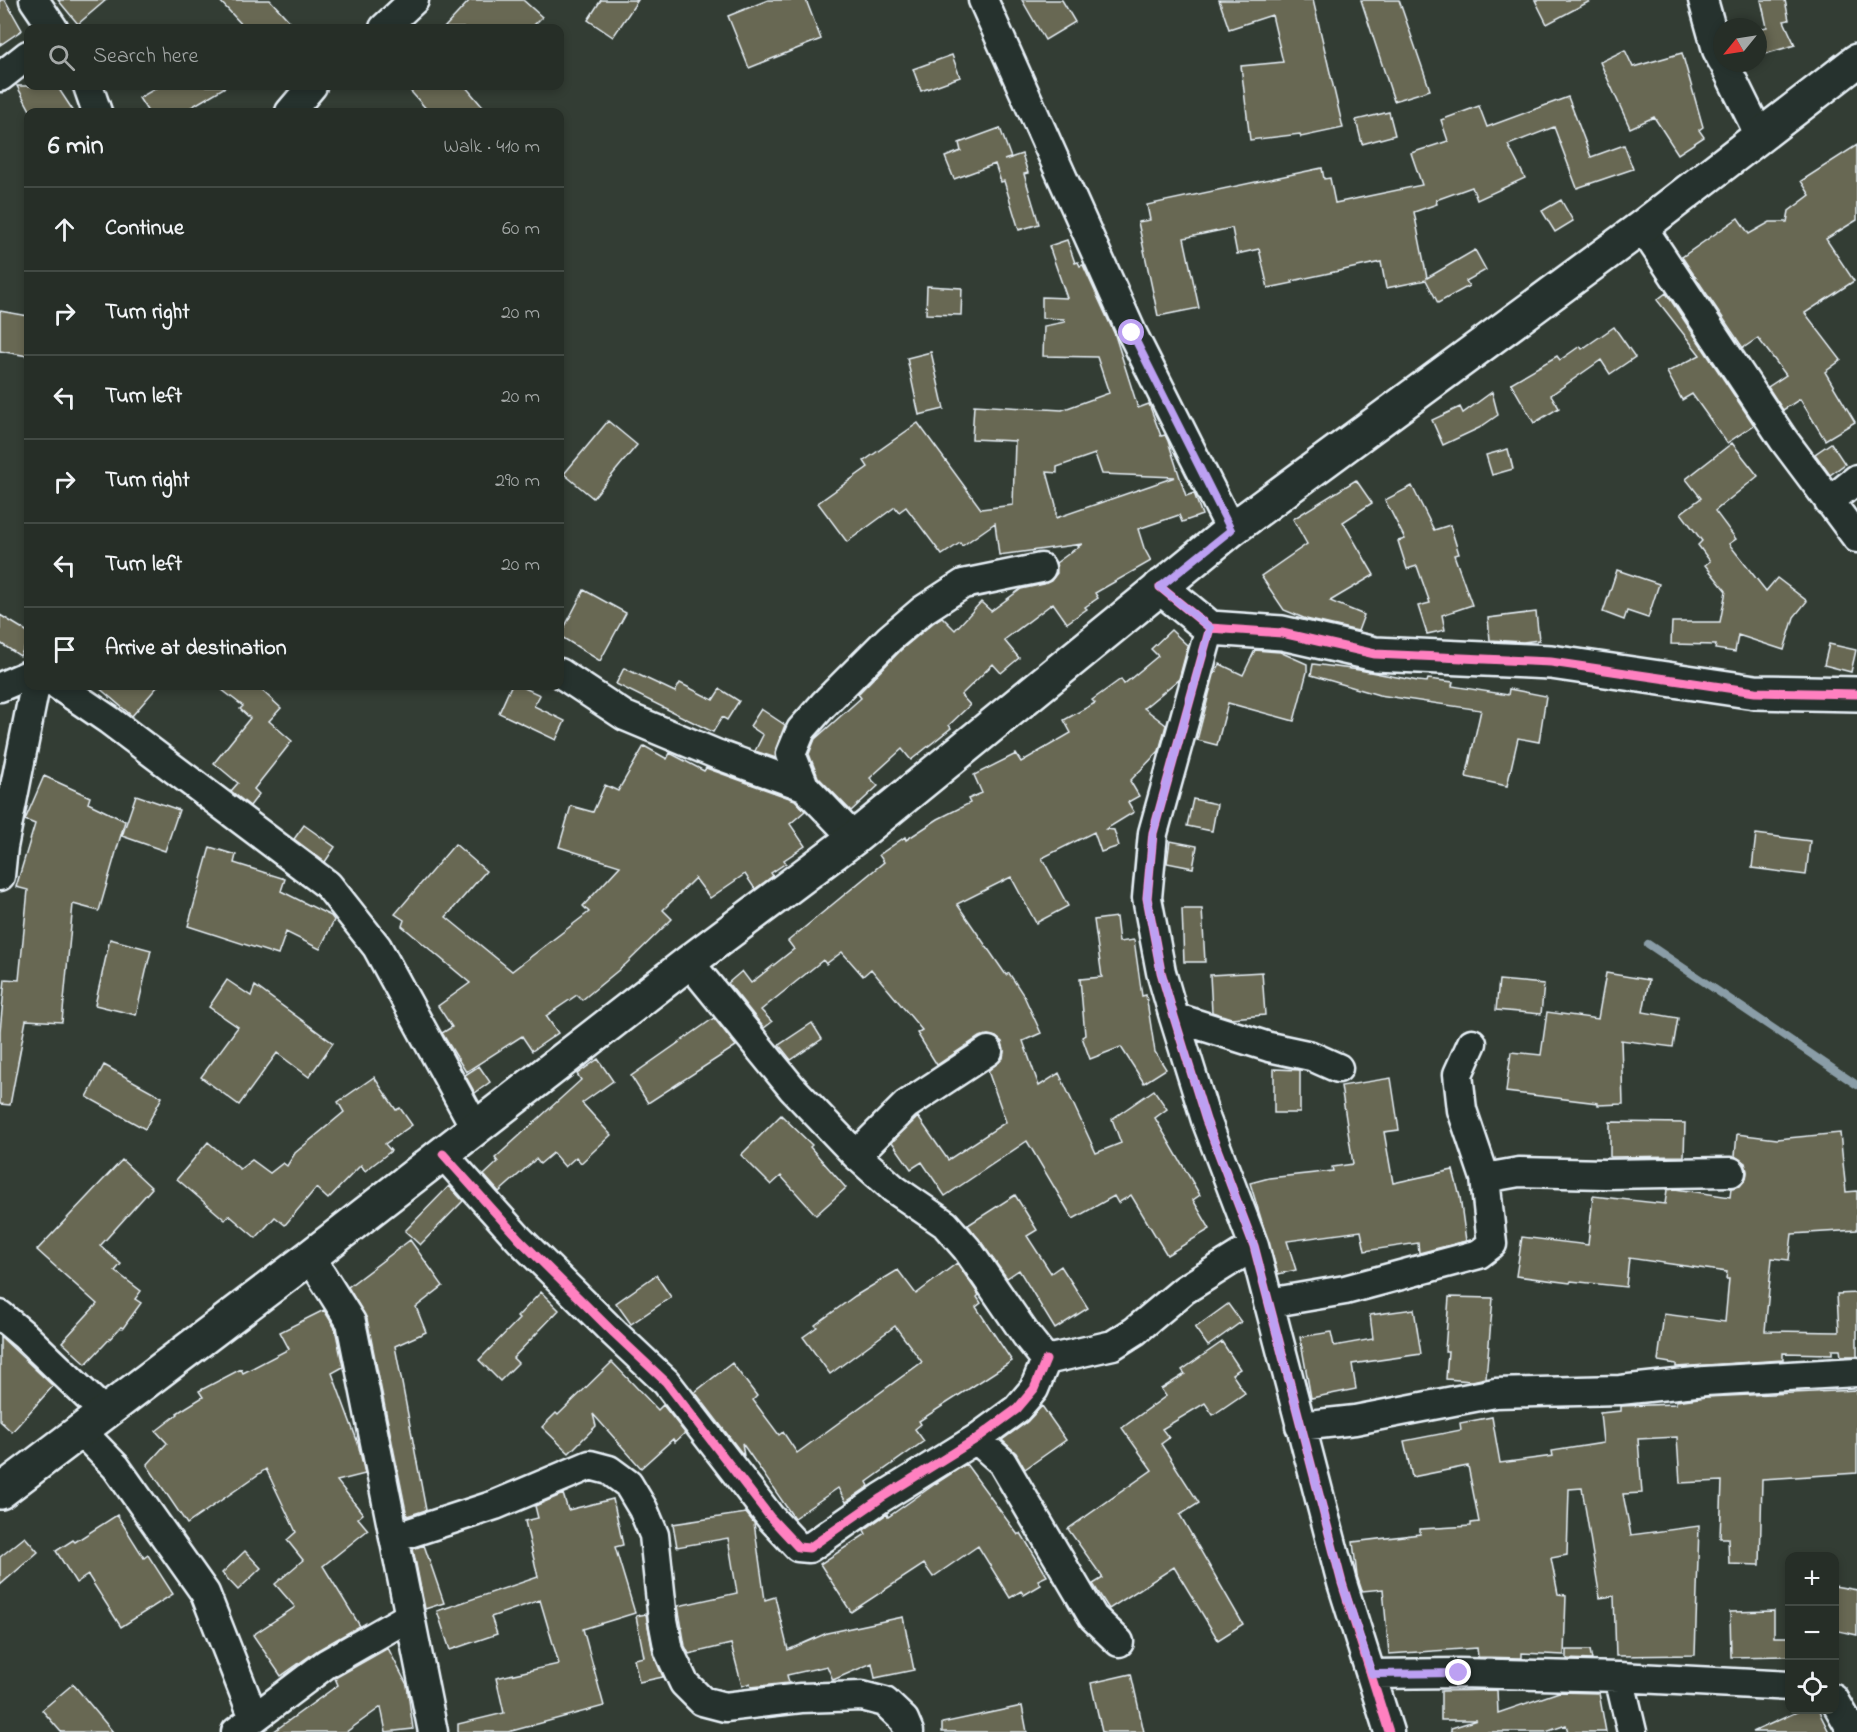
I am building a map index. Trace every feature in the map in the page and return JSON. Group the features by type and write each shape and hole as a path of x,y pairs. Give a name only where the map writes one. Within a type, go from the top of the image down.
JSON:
{"main road":[{"path":"0,1492 310,1257 689,962 854,838 1231,530 1642,227 1857,62"},
{"path":"1160,587 1210,628 1282,633 1375,654 1551,662 1755,692 1857,694"}],"street":[{"path":"34,0 50,24"},
{"path":"388,24 414,0"},
{"path":"983,0 1132,333 1231,530"},
{"path":"1703,0 1713,36"},
{"path":"0,77 24,58"},
{"path":"1728,72 1760,136"},
{"path":"89,90 96,108"},
{"path":"293,108 309,90"},
{"path":"1642,227 1765,412 1857,538"},
{"path":"1829,502 1857,478"},
{"path":"854,838 804,786 791,754 801,730 852,675 923,610 963,584 1041,568"},
{"path":"1210,628 1153,833 1147,898 1161,972 1174,1017 1206,1120 1254,1246 1342,1583 1389,1732"},
{"path":"564,676 625,716 716,754 804,786"},
{"path":"0,687 24,677"},
{"path":"0,876 5,837 34,690"},
{"path":"65,690 109,720 328,885 378,947 476,1129"},
{"path":"689,962 792,1088 856,1155 894,1189 945,1224 967,1249 1046,1360"},
{"path":"1174,1017 1269,1047 1311,1056 1338,1068"},
{"path":"1268,1303 1345,1290 1479,1254 1492,1244 1485,1178 1462,1110 1458,1074 1472,1043"},
{"path":"856,1155 906,1105 988,1051"},
{"path":"443,1154 519,1239 666,1382 770,1517 798,1547 809,1548 1017,1409 1034,1389 1046,1360"},
{"path":"1485,1178 1519,1172 1605,1174 1731,1172"},
{"path":"1046,1360 1113,1345 1135,1331 1184,1290 1254,1246"},
{"path":"310,1257 351,1322 433,1732"},
{"path":"0,1315 24,1335 93,1422 116,1467 206,1593 245,1725 326,1664 410,1616"},
{"path":"1300,1426 1355,1420 1495,1393 1620,1390 1705,1381 1857,1372"},
{"path":"976,1438 1002,1462 1093,1617 1119,1642"},
{"path":"394,1538 495,1505 590,1465 609,1470 628,1484 643,1509 654,1535 663,1620 669,1651 684,1683 702,1701 725,1707 801,1698 862,1696 885,1702 904,1720 909,1732"},
{"path":"1372,1674 1459,1673 1619,1677 1785,1686"},
{"path":"1619,1677 1632,1732"},
{"path":"1839,1708 1853,1732"}],"building":[{"path":"0,0 5,0 22,30 0,45"},
{"path":"58,0 106,0 78,24"},
{"path":"219,0 270,0 292,24 241,24"},
{"path":"470,0 523,0 542,17 535,24 448,24"},
{"path":"601,0 638,0 613,37 588,20"},
{"path":"768,0 806,0 821,39 749,68 728,16"},
{"path":"1022,0 1062,0 1075,22 1045,40"},
{"path":"1219,0 1313,0 1343,128 1301,137 1300,134 1250,140 1241,66 1283,62 1272,15 1229,29"},
{"path":"1361,0 1399,0 1430,90 1394,101"},
{"path":"1535,0 1592,0 1547,24"},
{"path":"1761,0 1785,0 1789,20 1784,21 1795,45 1767,53 1767,18 1765,18"},
{"path":"1625,50 1633,67 1682,53 1703,127 1699,130 1704,137 1678,154 1654,117 1630,128 1600,62"},
{"path":"952,55 960,77 921,91 913,69"},
{"path":"17,86 24,86 24,90 60,90 71,108 29,108"},
{"path":"153,90 220,90 190,108 145,108 139,98"},
{"path":"410,90 468,90 484,108 425,108"},
{"path":"1568,97 1591,157 1624,145 1633,169 1577,188 1554,127 1508,145 1525,178 1477,200 1472,187 1436,200 1437,204 1414,212 1427,278 1475,250 1486,270 1466,281 1469,286 1438,303 1426,280 1386,288 1381,262 1268,288 1259,249 1237,254 1232,228 1184,238 1199,308 1158,316 1138,222 1150,220 1147,205 1322,168 1324,179 1330,178 1335,203 1422,185 1411,153 1448,141 1441,120 1479,106 1487,127"},
{"path":"1389,112 1395,135 1362,144 1356,120"},
{"path":"1000,128 1011,158 1022,154 1028,173 1024,174 1039,224 1019,230 1004,181 1001,182 995,164 954,179 945,157 961,151 959,143"},
{"path":"1857,145 1857,220 1826,239 1854,281 1805,313 1841,360 1825,372 1855,422 1825,440 1800,399 1783,410 1768,387 1786,375 1758,338 1743,348 1682,257 1738,218 1749,234 1770,222 1787,222 1789,211 1810,195 1801,181"},
{"path":"1561,200 1573,221 1555,232 1542,211"},
{"path":"1067,240 1075,263 1083,265 1115,335 1138,408 1149,404 1161,436 1165,435 1168,441 1186,496 1194,493 1202,515 1182,522 1179,515 1138,529 1151,561 1095,593 1098,598 1067,623 1053,603 1004,640 1019,658 1001,673 993,664 961,695 970,705 949,725 951,728 911,760 902,749 870,778 878,786 851,811 818,777 809,754 815,739 861,698 858,694 901,650 933,623 942,617 955,630 981,602 991,611 1021,589 1051,581 1057,573 1056,563 1082,544 999,555 995,523 962,546 960,543 942,555 906,507 899,512 895,507 847,542 818,503 868,467 864,461 918,423 981,509 1013,505 1015,441 972,439 974,405 1062,410 1109,393 1097,357 1043,356 1044,326 1065,322 1064,319 1042,318 1042,297 1067,298 1049,246","holes":["1095,454 1102,474 1175,477 1056,518 1056,505 1047,472 1057,473 1057,467"]},
{"path":"927,286 962,288 961,315 926,314"},
{"path":"1666,293 1754,425 1727,443 1692,394 1682,400 1667,372 1700,355 1657,300"},
{"path":"0,311 24,315 24,355 0,351"},
{"path":"1614,327 1635,357 1610,374 1601,360 1551,395 1559,408 1534,423 1511,383 1557,356 1560,360 1580,346 1582,349"},
{"path":"931,352 944,409 919,415 907,358"},
{"path":"1492,392 1498,415 1479,428 1443,445 1432,420 1460,407 1463,413"},
{"path":"608,421 637,445 593,498 564,474"},
{"path":"1732,443 1758,476 1715,511 1736,539 1729,544 1766,591 1777,578 1807,601 1794,617 1784,650 1738,635 1735,652 1715,649 1716,645 1671,644 1672,622 1720,622 1726,591 1705,565 1710,561 1698,545 1702,541 1681,513 1701,498 1686,479"},
{"path":"1831,443 1845,464 1830,475 1815,454"},
{"path":"1508,449 1513,469 1492,475 1486,455"},
{"path":"1356,480 1372,503 1343,522 1374,575 1330,601 1364,615 1358,631 1306,619 1284,610 1261,576 1307,544 1293,519"},
{"path":"1412,486 1434,530 1450,525 1459,554 1454,555 1472,605 1442,615 1445,630 1427,634 1418,606 1430,603 1417,566 1407,569 1398,541 1405,539 1385,500"},
{"path":"1617,570 1659,584 1648,618 1627,611 1624,620 1603,612"},
{"path":"584,590 626,613 600,661 564,638 564,628"},
{"path":"1536,612 1539,640 1523,642 1490,640 1488,618"},
{"path":"0,615 24,630 24,648 20,656 0,643"},
{"path":"1171,630 1188,646 1179,679 1144,708 1166,725 1159,751 1130,781 1139,796 1128,802 1134,812 1106,829 1114,830 1119,846 1101,852 1094,832 1042,858 1068,906 1036,923 1011,877 957,904 1006,975 1009,973 1024,996 1041,1033 1023,1041 1039,1086 1059,1073 1096,1153 1121,1143 1112,1119 1154,1090 1167,1109 1155,1118 1200,1195 1193,1200 1210,1229 1167,1255 1131,1195 1118,1203 1114,1196 1073,1219 1027,1141 945,1196 922,1162 911,1169 892,1142 918,1117 948,1160 1006,1122 988,1071 1003,1058 1002,1042 996,1037 988,1035 979,1037 937,1065 917,1033 922,1030 871,969 863,976 842,952 826,964 823,960 761,1010 772,1022 764,1028 728,983 742,971 751,983 794,949 788,941 884,862 879,855 905,837 906,840 938,819 970,803 968,799 982,793 974,775 1016,754 1021,762 1071,733 1064,720 1095,703 1092,700 1121,679 1124,684 1158,656 1151,649"},
{"path":"1829,644 1856,650 1851,672 1824,665"},
{"path":"1255,650 1280,652 1307,664 1294,721 1228,703 1217,745 1197,740 1214,675 1220,664 1243,675"},
{"path":"1313,664 1418,681 1427,682 1428,679 1453,682 1452,686 1508,695 1509,689 1546,696 1539,742 1518,738 1507,786 1466,777 1481,710 1379,695 1311,675"},
{"path":"624,668 675,692 680,683 713,700 720,689 739,701 727,720 722,717 713,732 616,684"},
{"path":"102,690 155,690 132,716"},
{"path":"222,690 261,690 281,708 269,721 292,741 254,789 259,794 250,806 231,791 238,783 214,763 250,718 240,709 243,706"},
{"path":"509,690 529,690 540,695 534,706 565,721 556,740 499,713"},
{"path":"761,709 785,725 776,748 776,758 755,751 763,735 750,726"},
{"path":"644,746 667,759 670,753 704,771 706,768 795,800 805,811 790,824 805,846 784,860 786,863 771,873 773,876 755,889 745,874 710,898 695,878 663,910 672,919 626,964 582,1000 577,995 546,1016 558,1033 532,1051 522,1036 466,1072 442,1033 452,1027 438,1006 470,983 402,926 404,920 395,914 455,844 486,871 446,917 512,971 589,912 583,906 620,866 559,847 571,806 593,812 605,785 618,791"},
{"path":"44,776 90,797 88,803 125,821 99,911 73,904 62,1022 26,1020 10,1105 0,1104 0,1031 5,979 19,980 28,890 16,887 35,824 25,820"},
{"path":"136,795 179,810 165,851 122,836"},
{"path":"1193,799 1217,804 1212,831 1187,826"},
{"path":"304,825 335,847 325,862 294,839"},
{"path":"1756,834 1810,841 1806,875 1752,868"},
{"path":"1170,841 1197,846 1193,868 1167,863"},
{"path":"210,847 236,855 234,863 285,879 281,891 331,916 334,920 320,949 286,932 278,955 188,926"},
{"path":"1182,909 1202,909 1205,962 1184,962"},
{"path":"1116,917 1119,942 1134,940 1142,996 1146,995 1155,1052 1166,1069 1144,1083 1121,1047 1090,1059 1082,1037 1085,1035 1080,979 1102,977 1094,920"},
{"path":"110,939 151,950 136,1015 95,1005"},
{"path":"1262,972 1265,1015 1231,1018 1212,1012 1210,975"},
{"path":"1606,973 1649,980 1643,1012 1678,1018 1673,1047 1621,1040 1623,1104 1598,1105 1598,1103 1506,1092 1511,1052 1541,1055 1547,1012 1598,1019"},
{"path":"227,980 251,996 255,986 333,1043 309,1077 277,1053 239,1105 201,1077 238,1027 209,1007"},
{"path":"1499,980 1544,984 1541,1014 1496,1010"},
{"path":"714,1018 736,1046 648,1103 631,1076"},
{"path":"812,1023 822,1039 791,1060 779,1045"},
{"path":"598,1059 613,1081 582,1103 611,1135 581,1163 576,1157 565,1167 553,1153 540,1164 536,1159 499,1192 484,1175 498,1162 495,1158 581,1080 577,1074"},
{"path":"104,1065 162,1097 145,1129 87,1097"},
{"path":"479,1066 490,1082 475,1093 465,1075"},
{"path":"1274,1069 1300,1070 1300,1113 1274,1113"},
{"path":"374,1077 396,1110 400,1108 412,1125 385,1144 391,1151 365,1171 361,1165 328,1199 316,1188 285,1225 275,1217 256,1238 229,1215 225,1220 177,1179 208,1142 240,1169 252,1160 270,1173 283,1163 287,1166 295,1153 344,1112 338,1102"},
{"path":"1391,1078 1399,1130 1384,1132 1393,1183 1453,1170 1460,1197 1466,1241 1419,1253 1418,1243 1365,1251 1361,1231 1287,1241 1296,1270 1278,1274 1250,1183 1269,1178 1333,1171 1332,1167 1353,1164 1341,1086"},
{"path":"781,1115 812,1145 810,1147 846,1188 816,1215 781,1176 771,1185 741,1155"},
{"path":"1610,1122 1685,1123 1684,1156 1610,1157"},
{"path":"1840,1133 1846,1192 1857,1191 1857,1230 1792,1234 1789,1260 1772,1258 1765,1331 1839,1332 1837,1294 1857,1293 1857,1356 1841,1356 1840,1350 1832,1350 1832,1354 1783,1353 1783,1360 1676,1367 1676,1364 1658,1361 1664,1314 1725,1322 1729,1279 1726,1279 1727,1272 1629,1258 1626,1287 1516,1276 1522,1237 1588,1245 1593,1196 1665,1204 1667,1190 1675,1189 1730,1197 1731,1188 1740,1186 1746,1179 1747,1172 1745,1163 1735,1156 1737,1134 1777,1139"},
{"path":"122,1160 152,1188 100,1246 121,1264 115,1271 141,1291 135,1299 141,1303 123,1328 121,1327 86,1364 62,1342 97,1304 37,1250"},
{"path":"449,1186 463,1201 420,1245 405,1231"},
{"path":"1015,1195 1037,1230 1027,1236 1051,1273 1061,1266 1088,1308 1055,1329 1019,1270 1007,1278 968,1225"},
{"path":"410,1240 443,1286 416,1307 426,1332 395,1346 426,1510 407,1516 367,1319 348,1287"},
{"path":"957,1263 979,1295 977,1297 981,1303 976,1307 1012,1361 919,1421 921,1424 915,1429 924,1441 867,1482 869,1486 846,1502 838,1488 794,1518 742,1443 744,1456 695,1392 732,1363 757,1396 753,1400 779,1435 783,1432 797,1453 922,1362 895,1326 830,1374 803,1337 817,1327 815,1325 855,1296 898,1270 916,1294"},
{"path":"656,1275 671,1297 631,1324 616,1303"},
{"path":"541,1292 559,1310 513,1358 518,1363 500,1381 479,1360 519,1319 517,1317"},
{"path":"1449,1297 1493,1298 1486,1378 1472,1381 1446,1379 1448,1351 1445,1351"},
{"path":"1228,1304 1241,1322 1208,1346 1195,1328"},
{"path":"1414,1309 1421,1354 1352,1364 1356,1389 1311,1398 1300,1337 1331,1332 1334,1346 1373,1339 1370,1315"},
{"path":"324,1310 335,1328 343,1367 332,1373 358,1443 365,1474 337,1481 363,1514 358,1518 368,1530 323,1566 360,1626 318,1650 281,1676 253,1635 295,1607 275,1584 303,1560 287,1540 296,1532 266,1469 187,1524 147,1465 167,1443 156,1431 177,1413 203,1397 199,1391 241,1369 243,1373 289,1349 280,1332"},
{"path":"0,1336 53,1386 12,1432 0,1421"},
{"path":"1222,1342 1240,1369 1232,1374 1245,1393 1213,1415 1205,1403 1162,1429 1169,1438 1161,1444 1199,1503 1180,1515 1243,1624 1218,1640 1174,1567 1109,1609 1093,1584 1103,1578 1068,1529 1152,1470 1122,1428 1166,1396 1161,1389 1185,1374 1182,1370"},
{"path":"612,1362 658,1410 663,1405 685,1433 675,1442 673,1439 641,1468 593,1414 596,1426 569,1453 542,1427 556,1413 558,1415"},
{"path":"1857,1390 1857,1473 1762,1479 1760,1565 1729,1564 1728,1538 1720,1538 1722,1481 1680,1483 1677,1437 1638,1439 1642,1493 1623,1494 1631,1535 1699,1526 1695,1655 1616,1656 1614,1596 1600,1598 1582,1488 1569,1489 1567,1555 1551,1558 1558,1594 1566,1595 1564,1655 1522,1653 1522,1658 1478,1657 1477,1648 1389,1654 1383,1589 1362,1591 1357,1576 1353,1542 1420,1534 1420,1529 1471,1526 1471,1523 1479,1522 1468,1466 1412,1477 1404,1441 1461,1430 1460,1423 1492,1417 1500,1463 1553,1456 1552,1451 1603,1443 1600,1413 1621,1411 1621,1406 1676,1404 1676,1401 1706,1397"},
{"path":"1042,1406 1066,1440 1025,1469 1016,1453 1002,1440 1027,1422"},
{"path":"966,1464 1018,1535 1021,1533 1047,1576 1038,1580 1041,1585 1024,1595 1021,1591 1010,1598 978,1546 933,1577 924,1564 851,1612 820,1564 866,1534 864,1530 887,1514 888,1517"},
{"path":"563,1494 568,1510 613,1499 623,1545 615,1547 635,1613 583,1629 604,1706 508,1732 458,1732 458,1724 504,1713 496,1678 559,1664 540,1600 491,1617 497,1634 450,1650 437,1611 538,1577 525,1521 538,1518 535,1506"},
{"path":"746,1513 754,1523 765,1600 775,1597 788,1650 827,1633 903,1617 914,1670 875,1678 872,1663 833,1680 827,1666 787,1675 789,1683 751,1687 750,1683 742,1686 731,1644 689,1654 685,1646 678,1606 737,1593 728,1538 677,1547 673,1524"},
{"path":"117,1515 144,1558 148,1555 173,1594 121,1627 88,1575 76,1583 56,1551 73,1540 75,1542"},
{"path":"25,1537 38,1552 0,1585 0,1557"},
{"path":"424,1545 444,1603 425,1609 413,1549"},
{"path":"245,1551 261,1568 238,1590 222,1573"},
{"path":"1839,1587 1857,1590 1857,1635 1839,1631"},
{"path":"1774,1611 1774,1637 1785,1637 1785,1656 1731,1657 1730,1612"},
{"path":"646,1614 653,1654 663,1677 639,1682 634,1659 644,1657 636,1616"},
{"path":"388,1648 407,1685 413,1729 386,1732 381,1707 346,1732 273,1732 338,1685 335,1678"},
{"path":"1567,1650 1590,1650 1592,1660 1567,1659"},
{"path":"1131,1674 1144,1732 1102,1732 1091,1683"},
{"path":"73,1684 113,1732 61,1732 42,1710"},
{"path":"1497,1690 1498,1713 1559,1692 1599,1693 1606,1732 1568,1732 1566,1725 1546,1732 1451,1732 1451,1728 1477,1720 1441,1720 1441,1691"},
{"path":"1022,1706 1027,1732 942,1732 942,1723"},
{"path":"1792,1714 1820,1714 1829,1732 1753,1732"}],"waterway":[{"path":"1648,944 1857,1085"}],"cycle path":[{"path":"1160,587 1210,628 1282,633 1375,654 1551,662 1755,692 1857,694"},
{"path":"1210,628 1153,833 1147,898 1161,972 1174,1017 1206,1120 1254,1246 1342,1583 1389,1732"},
{"path":"443,1154 519,1239 666,1382 770,1517 798,1547 809,1548 881,1498 976,1439 1017,1409 1034,1389 1046,1360"}],"route":[{"path":"1132,333 1231,530 1160,587 1210,628 1153,833 1147,898 1161,972 1206,1120 1254,1246 1342,1583 1372,1674 1459,1673"}]}
